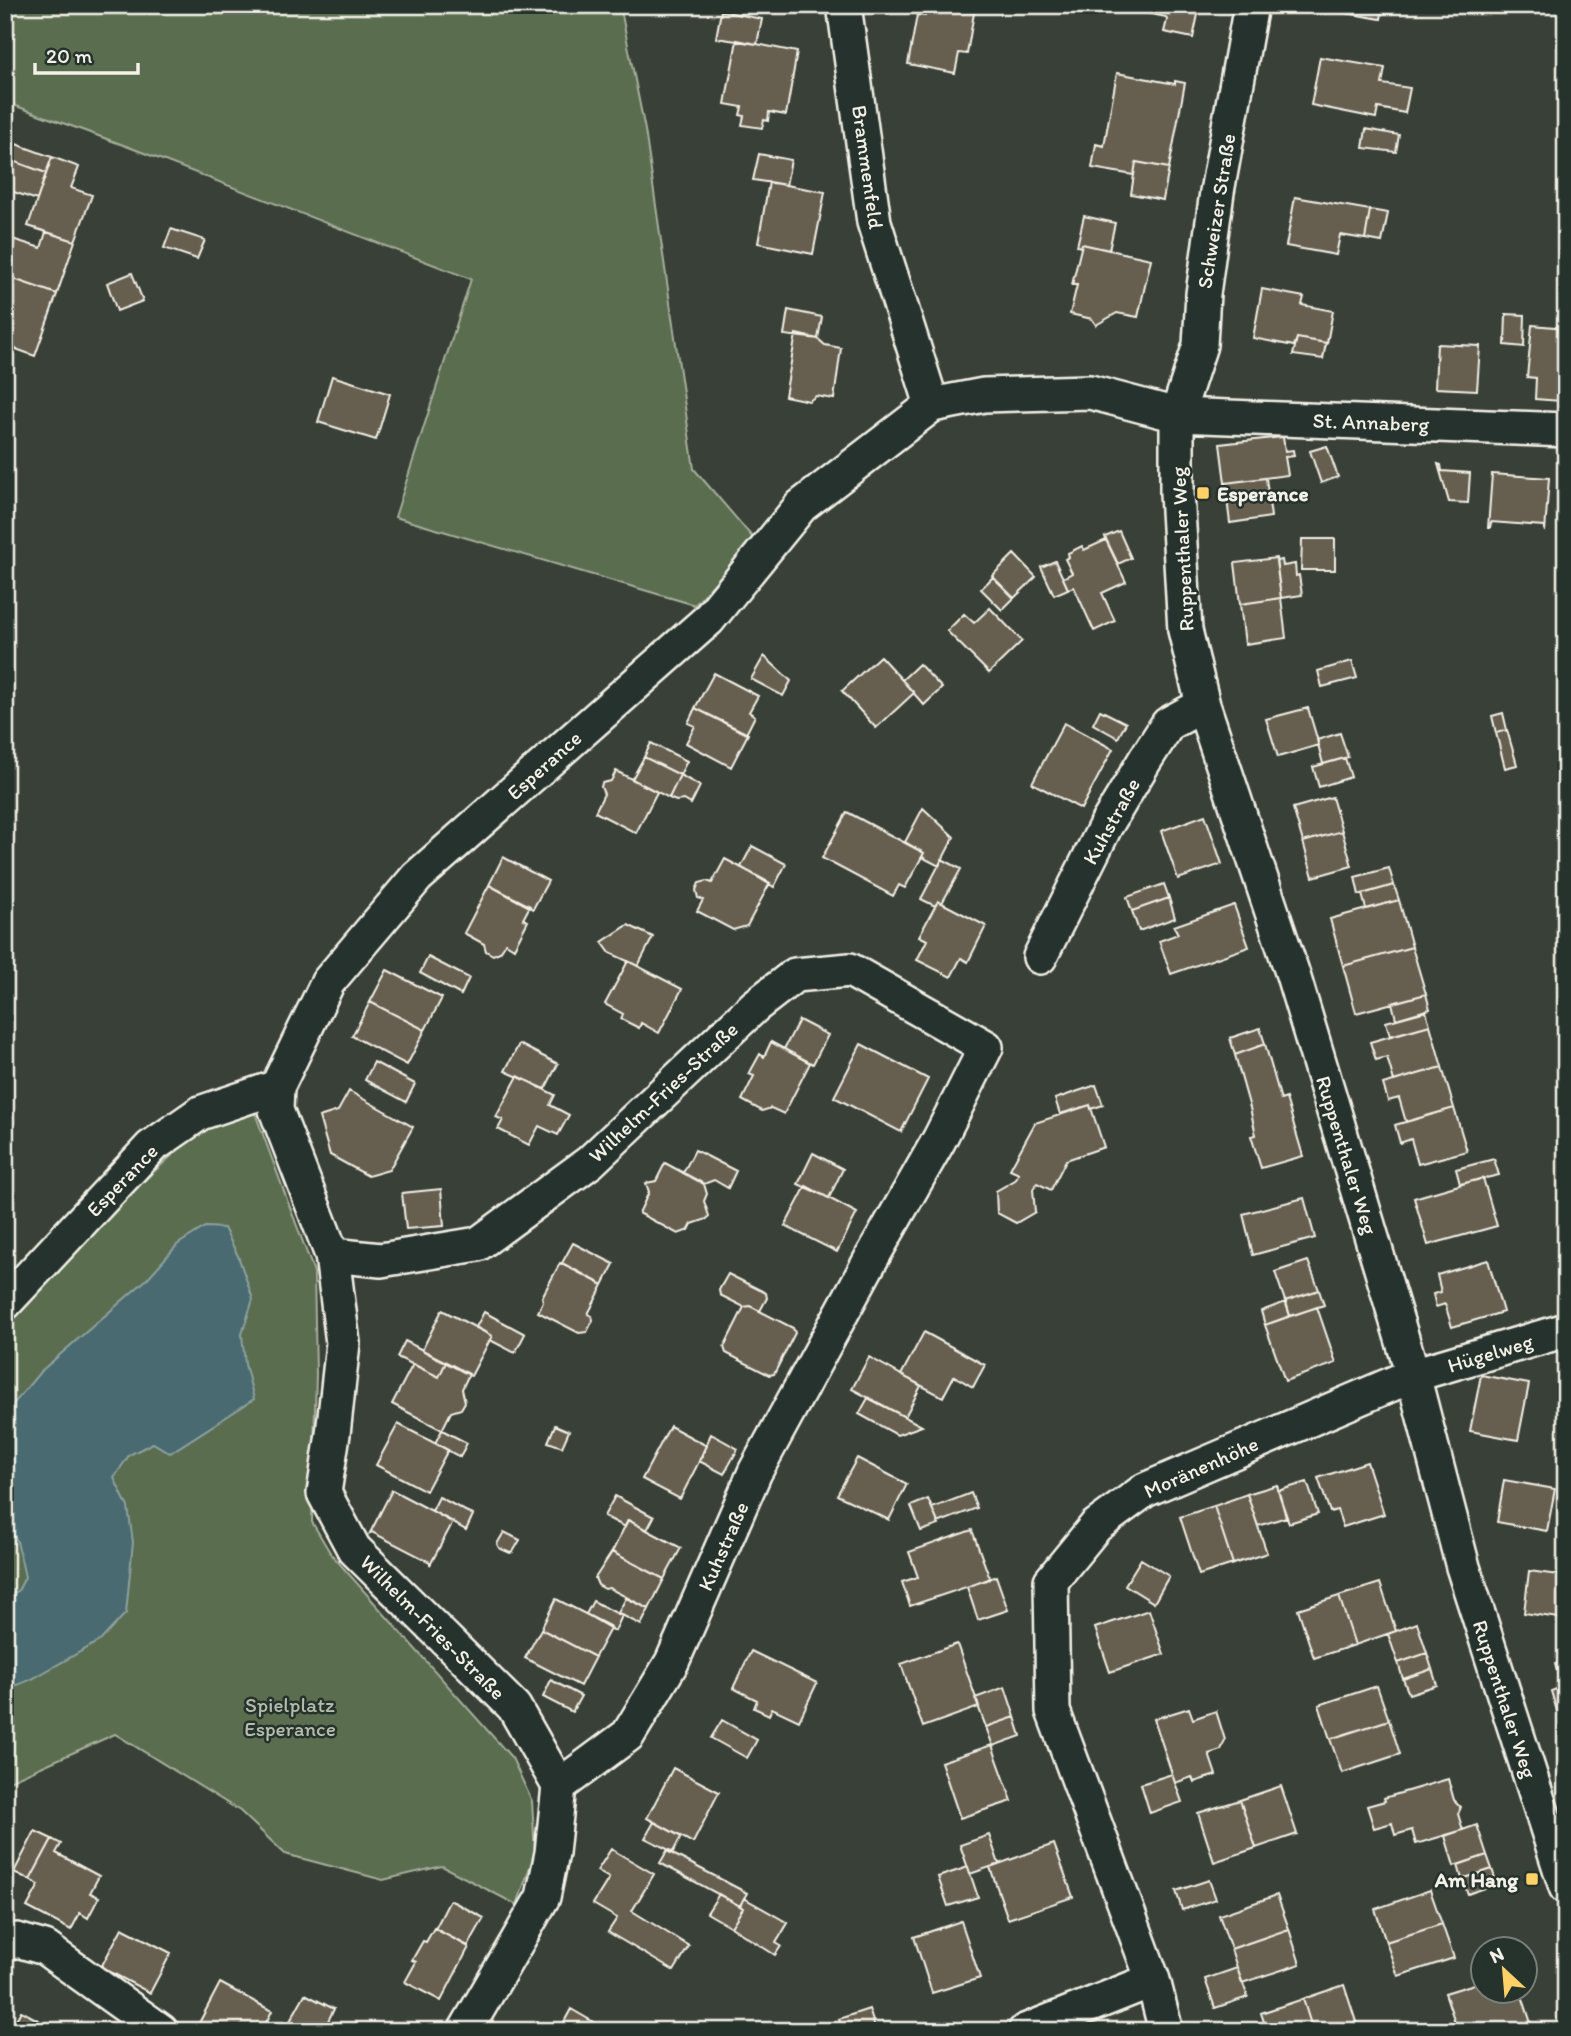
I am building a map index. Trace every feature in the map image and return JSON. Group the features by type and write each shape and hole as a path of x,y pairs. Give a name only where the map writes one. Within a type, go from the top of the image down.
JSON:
{"street":[{"name":"Brammenfeld","path":"844,5 874,222 932,405"},
{"name":"Schweizer Straße","path":"1177,415 1200,345 1203,294 1217,192 1251,5"},
{"name":"Esperance","path":"5,1303 151,1147 200,1113 277,1087 328,982 417,877 708,620 801,506 932,405 984,395 1090,392 1177,415"},
{"name":"St. Annaberg","path":"1177,415 1566,430"},
{"name":"Ruppenthaler Weg","path":"1177,415 1177,493 1185,630 1203,705 1293,975 1413,1375 1463,1567 1566,1887"},
{"name":"Kuhstraße","path":"1040,957 1105,827 1150,751 1168,724 1203,705"},
{"name":"Wilhelm-Fries-Straße","path":"331,1255 381,1260 478,1244 590,1163 755,1006 795,975 850,970 986,1047"},
{"name":"Kuhstraße","path":"559,1786 628,1735 672,1662 755,1472 939,1140 986,1047"},
{"name":"Wilhelm-Fries-Straße","path":"277,1087 276,1110 331,1255 343,1343 324,1493 354,1549 514,1707 559,1786"},
{"name":"Hügelweg","path":"1413,1375 1566,1330"},
{"name":"Moränenhöhe","path":"1166,2031 1153,1980 1052,1711 1052,1581 1096,1526 1145,1490 1413,1375"},
{"path":"465,2031 543,1897 552,1853 559,1786"},
{"path":"5,1944 16,1940 45,1948 161,2031"},
{"path":"1025,2031 1153,1980"}],"green space":[{"path":"5,5 620,5 645,130 694,469 754,539 695,605 395,517 471,279 5,102"},
{"name":"Spielplatz Esperance","path":"255,1113 314,1272 316,1374 312,1522 331,1554 512,1758 532,1801 535,1852 517,1905 442,1866 383,1880 285,1854 240,1811 115,1734 5,1783 5,1323 125,1198 201,1129"}],"water":[{"path":"205,1227 224,1228 238,1256 253,1299 242,1334 245,1364 254,1399 170,1453 153,1443 129,1455 114,1478 128,1507 133,1542 126,1613 101,1640 32,1679 5,1690 5,1597 18,1591 25,1577 17,1541 5,1518 5,1414 40,1372 146,1280 178,1244"}],"building":[{"path":"927,5 975,7 967,54 959,53 955,73 908,64 917,15 925,16"},
{"path":"1133,5 1200,5 1193,38 1164,32 1166,17 1132,10"},
{"path":"1322,5 1383,5 1381,19 1322,9"},
{"path":"721,11 762,19 757,44 716,38"},
{"path":"737,40 797,52 786,115 769,112 768,121 764,120 762,128 742,125 742,107 725,104"},
{"path":"1320,57 1385,68 1382,84 1410,88 1405,113 1378,108 1376,118 1311,105"},
{"path":"1117,73 1175,84 1175,81 1185,83 1169,168 1136,162 1134,175 1092,168 1096,144 1104,146"},
{"path":"1366,129 1399,135 1396,152 1363,148"},
{"path":"5,140 52,157 46,173 5,158"},
{"path":"759,154 791,160 786,185 753,180"},
{"path":"52,157 79,167 71,188 92,195 75,241 28,226"},
{"path":"5,158 46,173 37,200 5,189"},
{"path":"1136,162 1169,168 1163,200 1131,194"},
{"path":"769,182 825,192 813,254 758,243"},
{"path":"1295,197 1370,210 1365,239 1340,235 1336,255 1286,246"},
{"path":"1370,210 1388,213 1382,242 1365,239"},
{"path":"1084,216 1115,223 1109,250 1082,244 1081,247 1077,246"},
{"path":"171,229 205,240 197,259 164,248"},
{"path":"46,232 75,241 57,294 5,276 5,250 9,238 41,248"},
{"path":"1082,244 1151,259 1138,317 1117,313 1096,325 1092,319 1070,314 1077,285 1072,285"},
{"path":"132,273 143,301 117,311 107,283"},
{"path":"5,276 57,294 35,356 5,345"},
{"path":"1262,289 1304,297 1302,305 1333,311 1327,343 1297,338 1294,346 1253,338"},
{"path":"788,310 822,317 818,339 784,335"},
{"path":"1506,314 1525,315 1524,347 1505,345"},
{"path":"1532,325 1566,328 1561,401 1535,399 1536,378 1527,377"},
{"path":"796,334 841,348 834,399 816,396 809,401 785,396"},
{"path":"1297,338 1326,343 1323,359 1293,355"},
{"path":"1437,344 1480,346 1477,390 1435,388"},
{"path":"332,376 390,394 376,440 318,422"},
{"path":"1283,437 1285,451 1293,450 1294,456 1285,457 1288,475 1225,483 1220,444"},
{"path":"1327,446 1338,477 1321,483 1310,451"},
{"path":"1438,464 1441,465 1442,471 1470,473 1468,503 1449,502"},
{"path":"1492,474 1549,478 1545,532 1544,526 1491,522 1488,528"},
{"path":"1266,478 1271,517 1230,523 1225,483"},
{"path":"1119,531 1131,558 1118,564 1105,537"},
{"path":"1302,539 1335,539 1335,570 1301,570"},
{"path":"1106,540 1126,582 1102,593 1115,621 1094,631 1074,587 1068,589 1063,578 1072,573 1065,559 1069,557 1068,553 1082,546 1084,550"},
{"path":"1014,554 1036,577 1014,598 992,576"},
{"path":"1276,558 1281,598 1240,604 1235,563"},
{"path":"1282,560 1283,566 1295,564 1302,595 1281,598 1276,561"},
{"path":"1055,561 1068,589 1054,595 1041,567"},
{"path":"993,577 1014,598 1002,610 981,589"},
{"path":"1281,598 1286,638 1245,644 1240,604"},
{"path":"990,608 1022,641 989,673 947,631 964,614 974,623"},
{"path":"764,656 791,681 783,696 751,679"},
{"path":"880,656 914,693 876,728 842,691"},
{"path":"1352,661 1357,678 1322,687 1318,671"},
{"path":"919,664 942,688 924,705 902,680"},
{"path":"714,673 758,696 749,712 755,716 746,734 695,708"},
{"path":"695,708 748,734 731,767 686,743 695,726 688,723"},
{"path":"1308,708 1319,745 1278,757 1266,719"},
{"path":"1100,710 1126,723 1118,738 1093,724"},
{"path":"1503,713 1507,730 1496,733 1492,716"},
{"path":"1064,723 1113,749 1081,809 1032,783"},
{"path":"1507,730 1517,765 1505,768 1496,733"},
{"path":"1340,733 1348,757 1323,764 1317,740"},
{"path":"651,743 687,761 680,775 644,757"},
{"path":"644,757 680,775 669,798 632,779"},
{"path":"1345,758 1351,777 1319,787 1313,767"},
{"path":"616,771 657,792 636,833 595,812 604,794 602,783 611,781"},
{"path":"680,775 700,786 691,804 669,798"},
{"path":"1332,797 1342,831 1303,842 1293,808"},
{"path":"923,808 954,837 939,866 922,857 924,853 905,842"},
{"path":"847,812 924,853 905,888 899,885 893,896 822,858"},
{"path":"1205,815 1222,864 1178,879 1161,831"},
{"path":"1342,831 1352,866 1313,877 1303,842"},
{"path":"752,846 786,864 774,887 741,867"},
{"path":"503,857 548,881 533,909 489,885"},
{"path":"725,859 770,883 747,926 733,930 697,911 703,900 698,898 696,890 699,883 712,883"},
{"path":"942,859 961,869 942,903 938,901 935,906 921,899"},
{"path":"1389,868 1394,885 1359,895 1355,877"},
{"path":"1164,884 1169,898 1132,911 1127,897"},
{"path":"489,885 530,906 523,919 528,921 514,948 506,943 500,952 493,955 486,951 484,944 464,933"},
{"path":"1394,885 1399,900 1366,909 1362,894"},
{"path":"1169,898 1175,918 1139,931 1132,911"},
{"path":"1399,900 1412,947 1343,966 1330,919"},
{"path":"938,901 986,926 968,962 961,958 951,977 917,960 927,940 919,936"},
{"path":"1234,905 1249,947 1171,974 1159,941 1178,934 1174,926"},
{"path":"628,925 653,937 638,966 610,953 602,942"},
{"path":"1412,947 1426,994 1356,1013 1343,966"},
{"path":"428,957 469,978 461,995 420,973"},
{"path":"628,961 682,989 659,1033 641,1023 639,1028 621,1019 623,1014 605,1004"},
{"path":"387,970 442,998 425,1030 370,1002"},
{"path":"1426,994 1430,1009 1396,1019 1392,1003"},
{"path":"370,1002 425,1030 407,1065 352,1036"},
{"path":"1426,1011 1430,1025 1390,1036 1386,1022"},
{"path":"799,1020 828,1035 813,1064 784,1049"},
{"path":"1430,1025 1442,1067 1394,1081 1387,1057 1376,1060 1370,1042"},
{"path":"1260,1028 1265,1044 1235,1055 1230,1038"},
{"path":"771,1042 810,1063 784,1114 771,1108 762,1111 742,1100 754,1076 749,1074 760,1054 764,1057"},
{"path":"519,1044 558,1064 545,1089 505,1071"},
{"path":"861,1044 928,1079 901,1132 834,1097"},
{"path":"1265,1044 1281,1100 1286,1098 1303,1156 1261,1168 1251,1136 1256,1135 1250,1108 1235,1055"},
{"path":"374,1062 415,1084 406,1102 365,1080"},
{"path":"1442,1067 1454,1108 1406,1122 1399,1098 1388,1101 1383,1084"},
{"path":"518,1076 555,1095 550,1105 569,1115 558,1135 539,1126 529,1145 498,1129 503,1120 496,1117"},
{"path":"1096,1085 1103,1105 1091,1109 1090,1105 1060,1114 1055,1099"},
{"path":"349,1091 413,1127 389,1170 368,1176 330,1155 319,1117 338,1111"},
{"path":"1090,1105 1104,1147 1066,1160 1051,1190 1037,1183 1033,1189 1035,1212 1016,1223 997,1213 996,1191 1015,1180 1019,1173 1010,1169 1035,1123"},
{"path":"1454,1108 1467,1151 1418,1164 1411,1139 1400,1143 1395,1125"},
{"path":"695,1150 736,1171 728,1188 714,1180 704,1184 683,1173"},
{"path":"813,1153 843,1169 829,1198 798,1184"},
{"path":"1494,1159 1499,1175 1460,1184 1456,1169"},
{"path":"665,1163 704,1184 707,1194 704,1201 709,1216 707,1219 692,1224 689,1230 678,1234 639,1213 649,1192 646,1183 656,1181"},
{"path":"1483,1178 1497,1226 1428,1245 1414,1198"},
{"path":"806,1186 857,1213 837,1252 785,1226"},
{"path":"441,1189 444,1226 406,1229 402,1193"},
{"path":"1304,1198 1315,1238 1253,1255 1243,1214"},
{"path":"573,1243 614,1264 603,1285 562,1263"},
{"path":"1488,1260 1503,1312 1452,1327 1445,1304 1436,1307 1433,1294 1441,1292 1437,1275"},
{"path":"1308,1261 1319,1290 1285,1301 1275,1272"},
{"path":"560,1263 603,1285 588,1314 593,1320 587,1332 579,1333 538,1312 543,1302 542,1297"},
{"path":"728,1274 766,1293 767,1298 760,1311 750,1306 744,1307 720,1295 719,1290"},
{"path":"1319,1290 1324,1305 1290,1316 1285,1301"},
{"path":"1286,1302 1290,1316 1265,1325 1261,1311"},
{"path":"750,1306 793,1328 795,1333 774,1374 769,1375 726,1353 724,1347 744,1307"},
{"path":"1317,1307 1336,1363 1285,1381 1265,1325"},
{"path":"442,1310 492,1336 471,1376 422,1350"},
{"path":"484,1312 525,1334 515,1353 490,1340 492,1336 476,1327"},
{"path":"924,1332 985,1365 973,1387 954,1376 943,1397 901,1375"},
{"path":"405,1341 446,1362 439,1377 397,1357"},
{"path":"869,1357 921,1386 905,1417 852,1389"},
{"path":"446,1362 469,1374 462,1389 465,1402 461,1409 451,1412 442,1430 392,1404 413,1364 439,1377"},
{"path":"1481,1375 1529,1384 1518,1440 1470,1431"},
{"path":"868,1398 922,1426 897,1435 859,1414"},
{"path":"398,1424 448,1450 426,1491 376,1465"},
{"path":"555,1425 569,1431 562,1447 548,1442"},
{"path":"670,1426 707,1446 680,1499 642,1479"},
{"path":"442,1430 467,1443 460,1457 435,1443"},
{"path":"711,1434 738,1449 724,1474 699,1461"},
{"path":"857,1458 907,1484 889,1520 837,1495"},
{"path":"1367,1462 1384,1514 1343,1527 1337,1510 1330,1512 1318,1478"},
{"path":"1504,1480 1555,1489 1547,1531 1497,1522"},
{"path":"1307,1482 1318,1514 1289,1523 1278,1491"},
{"path":"1277,1485 1286,1517 1258,1526 1247,1494"},
{"path":"392,1490 453,1522 430,1565 430,1562 370,1533"},
{"path":"971,1493 977,1508 938,1523 932,1508"},
{"path":"1247,1494 1267,1553 1233,1564 1214,1506"},
{"path":"615,1496 654,1517 647,1530 628,1520 625,1527 604,1516"},
{"path":"439,1497 473,1515 466,1530 432,1511"},
{"path":"928,1499 939,1525 921,1531 911,1506"},
{"path":"1214,1506 1233,1564 1199,1575 1180,1517"},
{"path":"628,1520 681,1548 664,1579 612,1552"},
{"path":"972,1530 990,1579 910,1606 902,1582 918,1577 909,1552"},
{"path":"504,1532 520,1540 513,1552 499,1548 497,1544"},
{"path":"612,1552 664,1579 649,1609 598,1585 595,1578"},
{"path":"1141,1559 1169,1576 1154,1603 1125,1585"},
{"path":"1529,1571 1566,1576 1566,1619 1524,1613"},
{"path":"996,1576 1008,1610 978,1620 967,1587"},
{"path":"1380,1583 1396,1631 1355,1645 1339,1596"},
{"path":"1339,1596 1355,1645 1314,1658 1298,1609"},
{"path":"626,1598 649,1609 641,1625 618,1613"},
{"path":"556,1599 611,1627 595,1657 541,1629"},
{"path":"593,1601 622,1616 615,1631 586,1614"},
{"path":"1149,1610 1164,1654 1110,1672 1095,1628"},
{"path":"1417,1623 1427,1653 1398,1663 1388,1634"},
{"path":"541,1629 595,1657 580,1686 525,1658"},
{"path":"957,1644 979,1707 923,1727 901,1664"},
{"path":"751,1651 817,1683 799,1721 772,1708 769,1715 754,1708 757,1700 733,1688"},
{"path":"1427,1653 1432,1669 1403,1679 1398,1663"},
{"path":"1566,1660 1566,1708 1557,1711 1551,1691 1562,1687 1555,1664"},
{"path":"1432,1669 1437,1685 1409,1694 1403,1679"},
{"path":"551,1680 581,1696 572,1712 543,1697"},
{"path":"1377,1686 1389,1720 1330,1739 1319,1705"},
{"path":"1005,1687 1015,1717 986,1727 975,1698"},
{"path":"1189,1708 1193,1719 1216,1711 1225,1740 1221,1750 1209,1754 1216,1775 1194,1782 1192,1777 1175,1783 1154,1719"},
{"path":"1015,1717 1021,1736 993,1746 986,1727"},
{"path":"722,1720 757,1740 747,1758 711,1738"},
{"path":"1389,1720 1400,1754 1342,1773 1330,1739"},
{"path":"992,1745 1012,1801 960,1818 941,1762"},
{"path":"673,1768 719,1792 693,1843 647,1818"},
{"path":"1172,1774 1182,1802 1150,1813 1141,1784"},
{"path":"1448,1779 1454,1800 1461,1807 1458,1814 1463,1830 1416,1844 1412,1830 1395,1835 1392,1823 1374,1828 1367,1806 1385,1801 1384,1798"},
{"path":"1281,1786 1297,1834 1256,1848 1240,1800"},
{"path":"1240,1800 1256,1848 1214,1862 1198,1813"},
{"path":"654,1822 681,1837 673,1852 645,1838"},
{"path":"1477,1825 1487,1855 1454,1866 1445,1836"},
{"path":"35,1831 52,1839 30,1880 14,1872"},
{"path":"989,1835 999,1864 970,1874 960,1845"},
{"path":"52,1839 61,1844 56,1853 99,1876 90,1893 99,1897 88,1918 80,1913 71,1930 27,1907 39,1885 30,1880"},
{"path":"1054,1844 1073,1897 1008,1919 990,1867"},
{"path":"611,1849 654,1874 632,1911 689,1946 674,1971 608,1932 617,1918 593,1904 609,1878 597,1871"},
{"path":"667,1851 747,1893 740,1906 660,1863"},
{"path":"1487,1855 1492,1869 1462,1879 1458,1865"},
{"path":"968,1867 978,1897 948,1906 938,1877"},
{"path":"1492,1869 1497,1884 1468,1894 1462,1879"},
{"path":"1209,1880 1216,1899 1182,1910 1176,1891"},
{"path":"1430,1890 1442,1924 1386,1942 1375,1909"},
{"path":"719,1894 743,1908 731,1927 707,1913"},
{"path":"1277,1895 1289,1929 1231,1949 1219,1915"},
{"path":"744,1898 788,1923 776,1943 781,1946 775,1955 731,1927 743,1908 740,1906"},
{"path":"450,1900 484,1918 468,1946 435,1929"},
{"path":"961,1921 980,1978 932,1993 914,1937"},
{"path":"1442,1924 1454,1958 1398,1976 1386,1942"},
{"path":"122,1928 171,1953 150,1993 101,1967"},
{"path":"434,1928 469,1947 441,2001 405,1982 416,1962 412,1960"},
{"path":"1289,1929 1300,1964 1242,1983 1231,1949"},
{"path":"1237,1968 1248,1997 1215,2008 1205,1979"},
{"path":"220,1983 272,2011 262,2031 208,2031 198,2025"},
{"path":"1344,1985 1359,2031 1313,2031 1303,1999"},
{"path":"1470,1985 1470,2004 1525,2004 1533,2029 1458,2031 1445,1993"},
{"path":"305,1994 334,2009 323,2031 302,2031 289,2023"},
{"path":"1303,1999 1313,2031 1267,2031 1261,2013"},
{"path":"571,2009 609,2031 559,2031"},
{"path":"869,2009 876,2031 843,2031 839,2019"},
{"path":"21,2011 38,2020 33,2031 23,2028 22,2031 5,2031 5,2019 14,2023"}],"place":[{"name":"Esperance","path":"1203,493"},
{"name":"Am Hang","path":"1532,1879"}]}
